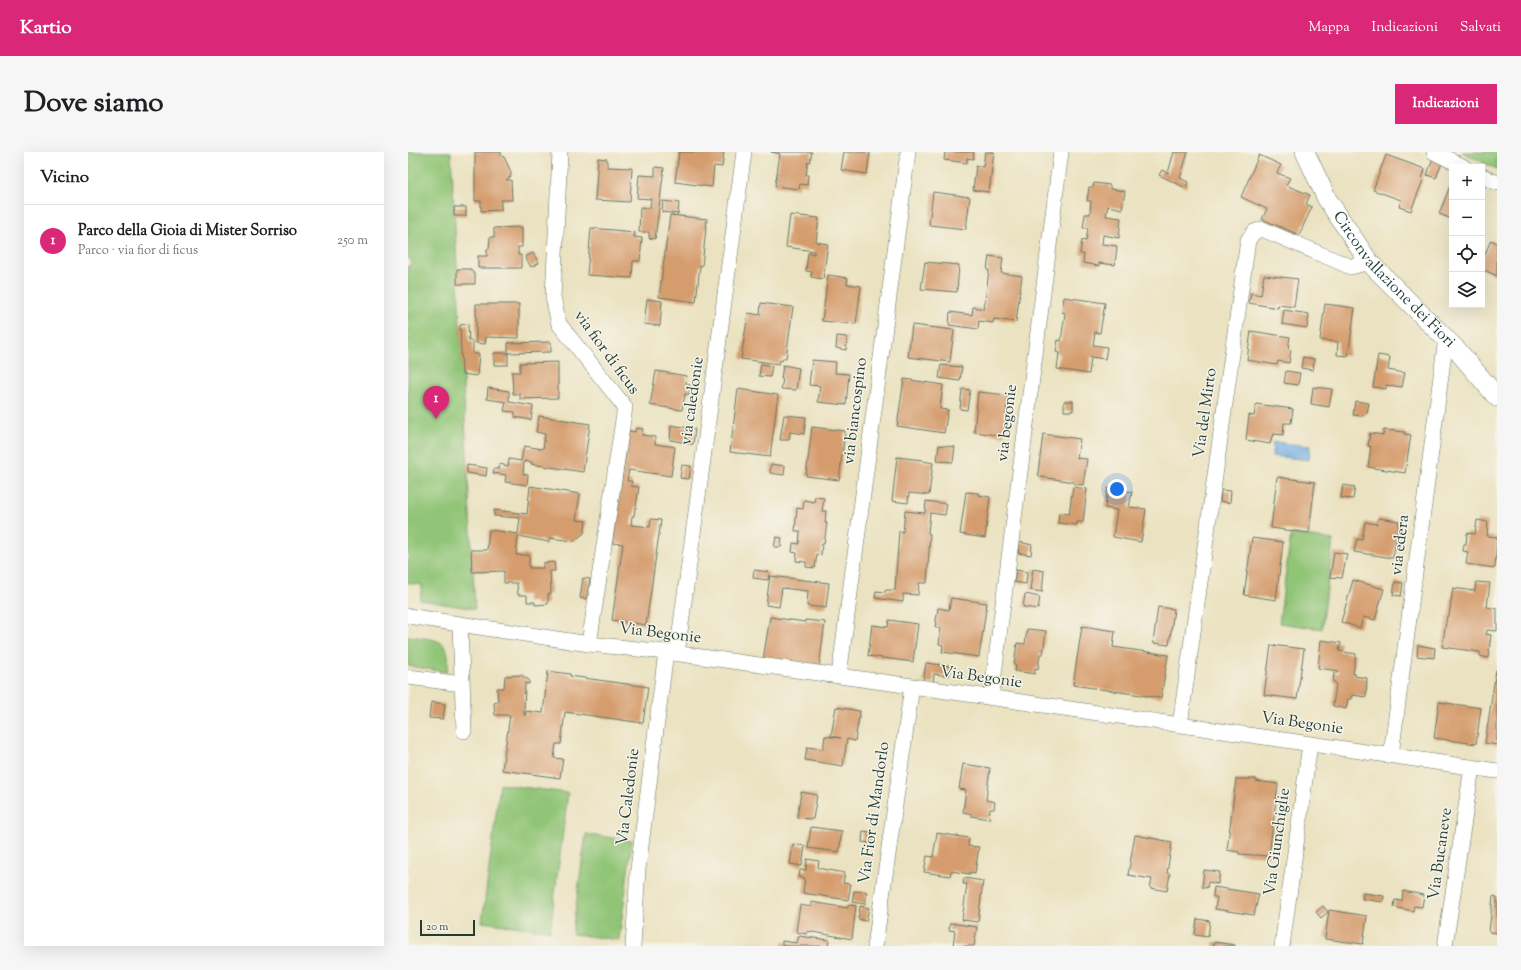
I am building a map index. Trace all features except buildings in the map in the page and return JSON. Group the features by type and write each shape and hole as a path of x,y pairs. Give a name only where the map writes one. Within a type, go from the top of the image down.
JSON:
{"street":[{"name":"via fior di ficus","path":"560,152 553,296 559,324 625,408 589,644"},
{"name":"via caledonie","path":"672,653 744,152"},
{"name":"via biancospino","path":"839,676 908,152"},
{"name":"via begonie","path":"991,698 1061,152"},
{"name":"Circonvallazione dei Fiori","path":"1306,152 1327,199 1369,262 1446,338 1497,397"},
{"path":"1434,152 1458,164"},
{"path":"1485,177 1497,183"},
{"name":"Via del Mirto","path":"1180,724 1248,240 1254,232 1262,230 1351,267 1369,262"},
{"name":"via edera","path":"1391,756 1446,338"},
{"name":"Via Begonie","path":"408,616 589,644 672,653 912,686 1497,771"},
{"path":"460,624 464,731"},
{"name":"Via Caledonie","path":"633,946 638,870 672,653"},
{"path":"408,677 462,684"},
{"name":"Via Fior di Mandorlo","path":"875,946 912,686"},
{"name":"Via Giunchiglie","path":"1282,946 1310,744"},
{"name":"Via Bucaneve","path":"1445,946 1472,767"}],"green space":[{"path":"408,152 451,152 475,609 420,600 422,585 408,583 408,266 412,262 408,258"},
{"path":"1462,152 1497,152 1497,169"},
{"path":"1291,534 1333,540 1322,629 1279,623"},
{"path":"408,636 427,638 440,642 445,646 448,661 447,672 408,666"},
{"path":"500,784 568,793 550,931 482,922"},
{"path":"586,834 632,841 619,940 572,934"}],"water":[{"path":"1273,442 1310,446 1309,460 1272,456"}],"place":[{"name":"Parco della Gioia di Mister Sorriso","path":"436,419"}]}
